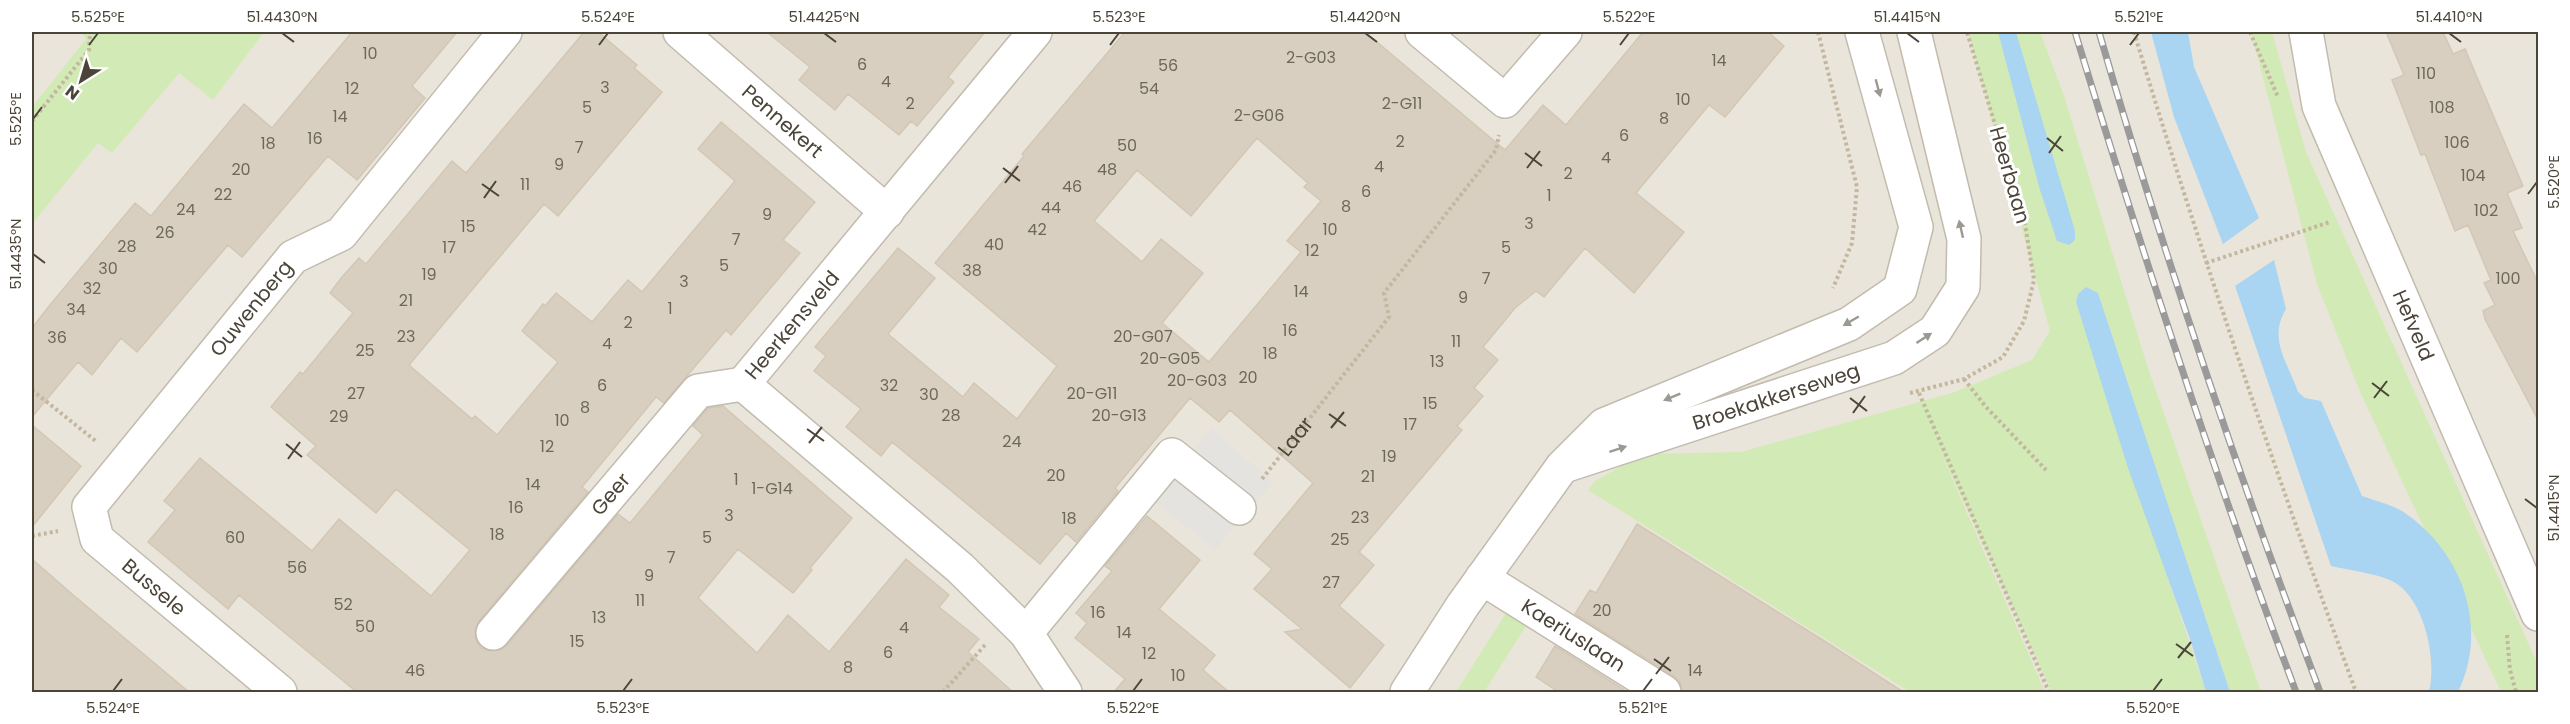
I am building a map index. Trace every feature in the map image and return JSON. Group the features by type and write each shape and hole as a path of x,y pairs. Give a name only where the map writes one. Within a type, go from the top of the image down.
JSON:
{"street":[{"name":"Ouwenberg","path":"123,463 293,257 341,234 505,32"},
{"name":"Pennekert","path":"680,32 887,212"},
{"name":"Heerkensveld","path":"1035,32 743,384 960,568 1026,633 1065,693"},
{"path":"1422,32 1505,101 1566,32"},
{"name":"Broekakkerseweg","path":"1407,693 1482,578 1562,467 1604,425 1849,324 1900,289 1916,227 1862,32"},
{"name":"Broekakkerseweg","path":"1562,467 1894,358 1935,331 1963,287 1964,239 1914,32"},
{"name":"Hefveld","path":"2306,32 2319,106 2538,614"},
{"name":"Geer","path":"493,633 698,391 743,384"},
{"path":"1026,633 1173,455 1239,508"},
{"name":"Bussele","path":"123,463 89,507 97,540 280,693"},
{"name":"Kaeriuslaan","path":"1482,578 1664,693"}],"path":[{"path":"32,121 89,50 90,32"},
{"path":"1818,32 1857,187 1852,243 1835,286"},
{"name":"Heerbaan","path":"1967,32 2025,224 2034,279 2024,321"},
{"path":"2134,32 2206,263 2294,525 2356,693"},
{"name":"Laar","path":"1239,508 1389,317 1384,292 1496,150 1505,101"},
{"path":"2206,263 2330,222"},
{"path":"1964,379 1986,407 2046,470"},
{"path":"32,390 123,463"},
{"path":"1918,393 2049,693"},
{"path":"942,693 984,645 1026,633"}],"shaded area":[{"path":"32,32 2538,32 2538,692 32,692"},
{"path":"1211,428 1273,482 1215,550 1153,500"}],"green space":[{"path":"81,32 264,32 213,100 179,73 112,153 98,143 32,224 32,107 86,39"},
{"path":"1968,32 2040,32 2064,96 2147,365 2261,692 2230,692 2098,293 2076,302 2206,692 2052,692 1937,444 2045,692 1910,692 1588,490 1595,481 1643,454 1741,452 1955,392 2032,360 2050,331"},
{"path":"2251,32 2272,32 2306,152 2538,665 2538,692 2501,692 2361,394 2317,284"},
{"path":"1506,613 1526,626 1484,692 1456,692"}],"water":[{"path":"1998,32 2016,32 2075,231 2075,240 2069,245 2057,241 2040,190"},
{"path":"2151,32 2188,32 2194,67 2259,218 2223,244 2174,117"},
{"path":"2274,260 2286,309 2281,320 2279,340 2298,392 2305,398 2321,401 2362,496 2390,505 2405,513 2442,549 2455,570 2465,594 2470,618 2471,643 2467,668 2458,692 2429,692 2430,648 2421,616 2405,591 2394,582 2381,577 2331,566 2235,286"},
{"path":"2086,287 2098,293 2230,692 2206,692 2191,642 2128,468 2076,302 2078,294"}],"building":[{"path":"352,32 457,32 412,86 425,98 357,180 328,156 242,257 228,245 137,352 121,338 92,375 78,362 32,417 32,328 50,305 135,203 151,216 244,104 272,128"},
{"path":"584,32 598,32 637,65 634,68 662,92 558,216 544,204 409,365 472,419 475,416 497,435 558,362 522,331 543,304 545,306 556,293 592,322 628,280 642,292 735,181 698,149 721,122 815,202 783,240 800,253 731,335 726,330 664,403 656,397 582,487 588,492 479,621 475,630 476,640 481,648 490,651 500,650 507,645 618,514 630,523 703,435 693,426 708,408 723,406 852,518 810,568 812,570 793,593 738,549 698,598 757,653 788,615 829,652 906,559 949,595 939,607 979,639 968,652 1014,693 358,693 239,595 228,609 148,542 175,510 164,501 200,458 312,551 339,519 431,596 470,550 396,489 376,513 307,455 316,446 271,407 300,372 303,374 353,313 330,293 342,277 359,258 366,264 452,161 466,173"},
{"path":"767,32 985,32 948,77 954,82 917,126 911,121 899,135 848,94 835,110 799,80 810,67"},
{"path":"1125,32 1365,32 1505,150 1543,105 1566,125 1643,32 1768,32 1784,46 1725,117 1709,105 1636,193 1684,232 1634,293 1585,248 1544,297 1536,291 1515,308 1483,347 1498,360 1474,388 1483,396 1457,426 1462,430 1359,552 1374,565 1339,606 1384,645 1350,688 1285,632 1302,629 1254,589 1272,569 1254,554 1313,483 1230,410 1219,422 1190,398 1115,488 1118,491 1076,542 1066,533 1040,564 892,442 881,456 846,427 861,409 814,371 826,356 815,347 898,248 935,278 888,334 963,397 974,383 1017,419 1057,366 935,263 1024,156 1022,154","holes":["1257,138 1308,183 1304,187 1321,201 1287,241 1301,252 1209,362 1162,323 1203,273 1161,239 1142,262 1094,221 1137,170 1191,216"]},
{"path":"2386,32 2443,32 2453,54 2465,49 2523,186 2507,193 2522,228 2513,231 2538,283 2538,420 2485,319 2483,311 2495,305 2484,283 2491,280 2468,225 2455,231 2425,154 2421,155 2392,80 2404,75"},
{"path":"32,425 81,466 32,527"},
{"path":"1147,516 1200,560 1159,609 1215,655 1203,670 1230,693 1113,693 1125,679 1075,638 1087,623 1076,613 1112,571 1105,566"},
{"path":"1637,524 1905,693 1683,693 1680,683 1674,676 1575,614 1590,590 1596,593"},
{"path":"32,559 72,594 190,693 32,693"},
{"path":"1555,646 1629,693 1560,693 1536,677"}],"railway":[{"path":"2075,32 2180,364 2236,529 2296,692"},
{"path":"2099,32 2149,198 2203,364 2320,692"}]}
